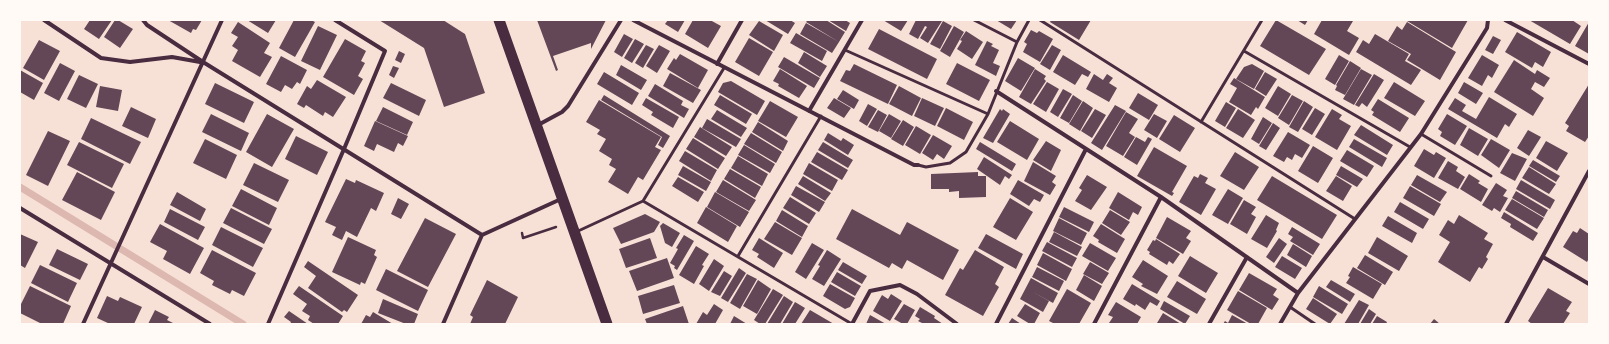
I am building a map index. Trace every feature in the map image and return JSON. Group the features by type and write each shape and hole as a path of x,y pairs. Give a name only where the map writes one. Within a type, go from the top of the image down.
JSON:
{"highway":[{"path":"499,20 607,324"}],"street":[{"path":"44,20 101,58 130,62 172,57 203,62"},
{"path":"143,20 147,25 203,62 482,236"},
{"path":"83,324 222,20"},
{"path":"268,324 385,51 335,20"},
{"path":"537,125 562,112 568,106 621,20"},
{"path":"633,20 914,165 918,165"},
{"path":"717,64 742,20"},
{"path":"809,111 862,20"},
{"path":"1280,324 1298,292 1421,134 1487,28 1488,20"},
{"path":"1505,20 1589,64"},
{"path":"996,91 1161,198 1298,292"},
{"path":"996,324 1086,149"},
{"path":"1506,324 1589,171"},
{"path":"1094,324 1161,198"},
{"path":"443,324 482,236 562,199"},
{"path":"20,208 210,324"},
{"path":"1543,257 1589,284"},
{"path":"1209,324 1247,258"},
{"path":"852,324 870,291 900,285 917,294 957,324"}],"lane":[{"path":"974,20 1017,42"},
{"path":"918,165 926,167 950,163 966,152 988,114 1017,42 1029,20"},
{"path":"1040,20 1355,219"},
{"path":"1200,122 1262,20"},
{"path":"845,50 988,114"},
{"path":"1244,51 1410,147"},
{"path":"574,233 643,201 724,68"},
{"path":"738,256 821,116"},
{"path":"1421,134 1491,176"},
{"path":"643,201 852,324"},
{"path":"1290,307 1316,324"}],"path":[{"path":"529,230 522,233 523,238 538,233"}],"building":[{"path":"90,20 112,20 99,39 84,29"},
{"path":"115,20 118,20 133,29 120,48 104,37"},
{"path":"168,20 202,20 196,30 193,29 191,33"},
{"path":"247,20 276,20 268,33"},
{"path":"294,20 311,20 315,22 295,57 279,48"},
{"path":"379,20 443,20 465,34 485,93 444,107 424,48"},
{"path":"537,20 606,20 591,49 591,43 553,56 558,70 556,71"},
{"path":"668,20 685,20 678,32 665,24"},
{"path":"693,20 710,20 721,26 708,48 685,34"},
{"path":"765,20 790,20 795,23 788,34"},
{"path":"808,20 826,20 845,32 839,42 806,22"},
{"path":"828,20 845,20 850,23 846,31"},
{"path":"883,20 908,20 901,31"},
{"path":"916,20 942,21 928,43 920,38 927,27 925,26 918,39 909,34"},
{"path":"996,20 1017,20 1011,29"},
{"path":"1051,20 1091,20 1079,40 1050,22"},
{"path":"1276,20 1326,49 1309,75 1260,46"},
{"path":"1297,20 1308,20 1305,25"},
{"path":"1322,20 1353,21 1347,31 1359,38 1349,55 1314,34"},
{"path":"1468,20 1452,48 1407,21"},
{"path":"1529,20 1572,20 1581,26 1570,44"},
{"path":"759,21 783,35 774,51 749,35"},
{"path":"943,21 952,26 940,49 930,44"},
{"path":"238,22 270,43 264,53 272,57 260,77 232,61 238,50 232,46 238,37 231,33"},
{"path":"1407,22 1456,52 1440,80 1407,60 1411,54 1388,41 1397,26 1402,30"},
{"path":"1589,22 1589,54 1575,46"},
{"path":"806,23 839,42 832,53 800,34"},
{"path":"318,26 337,35 320,70 301,61"},
{"path":"954,26 964,32 950,57 940,51"},
{"path":"879,29 937,59 927,79 868,49"},
{"path":"1031,30 1037,33 1039,31 1053,39 1040,62 1023,52 1027,44 1024,42"},
{"path":"966,31 983,42 972,59 957,49 962,41 960,40"},
{"path":"1517,32 1551,52 1543,67 1535,62 1532,68 1505,52"},
{"path":"796,33 827,51 822,61 790,43"},
{"path":"624,34 633,39 622,57 614,52"},
{"path":"1375,34 1409,54 1405,61 1421,70 1411,85 1356,52 1363,40 1369,44"},
{"path":"1493,36 1501,40 1493,54 1485,50"},
{"path":"749,38 773,52 759,76 735,62"},
{"path":"345,39 366,51 361,61 365,63 358,76 363,79 354,95 323,77"},
{"path":"635,39 644,44 632,63 624,58"},
{"path":"39,40 60,51 44,80 23,68"},
{"path":"987,41 993,44 991,46 999,50 993,63 1000,66 996,76 975,65"},
{"path":"646,45 654,49 643,68 635,63"},
{"path":"659,45 670,51 657,73 646,66"},
{"path":"1052,45 1061,50 1050,70 1040,64"},
{"path":"399,51 405,54 401,63 395,60"},
{"path":"804,52 827,66 820,77 798,63"},
{"path":"680,54 708,70 698,88 667,69 674,58 676,60"},
{"path":"1063,55 1091,72 1088,77 1082,74 1075,85 1053,72"},
{"path":"1339,55 1349,61 1335,85 1325,79"},
{"path":"1482,55 1499,65 1492,78 1488,75 1482,86 1468,78"},
{"path":"281,56 307,70 300,84 297,82 292,89 285,85 281,92 266,84"},
{"path":"784,57 820,78 814,88 778,67"},
{"path":"1018,58 1035,68 1021,91 1005,81"},
{"path":"1514,60 1535,74 1537,70 1550,78 1544,87 1535,82 1531,89 1544,98 1533,116 1494,92"},
{"path":"1350,61 1361,68 1345,95 1335,90 1336,85"},
{"path":"60,63 75,71 59,101 44,93"},
{"path":"957,63 990,80 979,101 946,84"},
{"path":"854,64 897,85 888,104 840,81 846,70 850,71"},
{"path":"1252,64 1264,71 1254,89 1236,79 1244,67"},
{"path":"621,65 647,80 641,90 616,75"},
{"path":"393,66 399,68 394,78 389,75"},
{"path":"780,69 807,86 799,98 778,86 779,84 773,81"},
{"path":"1035,69 1046,76 1044,79 1046,81 1031,104 1019,97"},
{"path":"1361,69 1372,75 1354,105 1343,99"},
{"path":"20,70 43,83 34,100 20,92"},
{"path":"604,72 639,93 632,105 597,84"},
{"path":"1265,72 1277,79 1266,96 1255,89"},
{"path":"670,73 701,90 693,103 663,86"},
{"path":"1094,74 1103,80 1107,74 1113,78 1109,83 1117,88 1109,102 1086,89"},
{"path":"1374,74 1384,80 1367,107 1362,103 1359,107 1355,105"},
{"path":"79,75 98,84 86,108 67,99"},
{"path":"1234,78 1265,97 1258,109 1256,107 1251,115 1229,102 1237,88 1230,84"},
{"path":"317,80 346,97 333,117 325,112 323,116 306,105 304,108 297,104 307,86 311,89"},
{"path":"731,81 765,101 757,115 718,92 723,83"},
{"path":"1047,82 1059,89 1046,112 1033,104"},
{"path":"1394,82 1425,101 1415,116 1384,98"},
{"path":"1464,82 1483,93 1476,104 1458,93"},
{"path":"215,83 254,102 244,123 205,104"},
{"path":"391,83 426,100 419,116 383,98"},
{"path":"655,84 683,101 681,105 689,109 684,118 648,96"},
{"path":"1589,84 1589,136 1585,142 1566,131 1569,126 1565,123"},
{"path":"100,86 122,90 118,111 96,107"},
{"path":"899,86 921,98 912,116 889,104"},
{"path":"1278,86 1291,94 1278,116 1265,108"},
{"path":"1063,89 1072,94 1058,117 1050,112"},
{"path":"843,90 859,100 854,109 837,99"},
{"path":"1138,93 1158,105 1149,120 1129,108"},
{"path":"604,95 670,136 663,148 658,145 662,137 601,100"},
{"path":"720,95 752,114 746,124 714,105"},
{"path":"1073,95 1082,101 1069,123 1060,118"},
{"path":"1292,95 1303,101 1289,125 1278,118"},
{"path":"1489,97 1517,114 1509,127 1505,124 1497,138 1448,109 1455,98 1466,105 1462,111 1476,119"},
{"path":"646,98 679,117 673,128 651,115 653,112 642,105"},
{"path":"834,98 851,108 844,118 827,108"},
{"path":"922,98 944,108 935,126 914,116"},
{"path":"1378,99 1409,118 1400,132 1372,115 1374,112 1371,110"},
{"path":"599,100 661,137 655,147 661,150 643,180 638,177 628,194 608,182 616,169 609,165 612,159 599,151 606,139 597,134 600,130 586,122"},
{"path":"770,101 798,117 786,137 758,121"},
{"path":"1083,101 1093,108 1080,131 1069,124"},
{"path":"1304,101 1313,107 1298,132 1289,127"},
{"path":"1226,102 1236,108 1225,127 1215,121"},
{"path":"868,104 877,109 867,126 859,121"},
{"path":"1115,105 1126,111 1102,150 1091,143"},
{"path":"131,107 156,119 148,138 122,126"},
{"path":"383,107 413,122 407,135 376,121"},
{"path":"946,108 973,122 964,140 937,126"},
{"path":"1315,108 1325,114 1312,135 1302,129"},
{"path":"1000,109 1002,111 1003,109 1010,114 993,143 983,138"},
{"path":"1095,109 1106,115 1092,138 1081,131"},
{"path":"1238,109 1255,120 1243,138 1226,128"},
{"path":"1332,109 1342,115 1339,119 1351,126 1337,150 1315,137"},
{"path":"717,110 747,128 741,137 711,119"},
{"path":"878,110 887,115 878,132 868,127"},
{"path":"1126,112 1138,119 1129,133 1135,137 1123,156 1106,146"},
{"path":"211,114 249,133 241,151 202,132"},
{"path":"267,114 294,129 272,167 246,152"},
{"path":"889,114 901,121 891,138 879,131"},
{"path":"1154,114 1167,121 1157,138 1144,130"},
{"path":"1447,114 1467,126 1455,145 1440,136 1442,132 1438,129"},
{"path":"1174,115 1195,128 1180,152 1159,139"},
{"path":"1263,117 1272,123 1259,144 1251,139"},
{"path":"91,118 141,142 130,164 81,139"},
{"path":"707,119 741,139 736,147 702,128"},
{"path":"903,120 914,127 903,146 891,139"},
{"path":"375,121 408,136 403,146 398,143 394,152 377,144 374,151 364,146"},
{"path":"1010,121 1039,139 1027,160 997,142"},
{"path":"758,122 788,141 783,151 752,132"},
{"path":"1273,123 1280,128 1266,150 1259,146"},
{"path":"1361,125 1393,145 1387,155 1354,135"},
{"path":"916,126 931,135 920,154 905,145"},
{"path":"700,127 732,147 726,156 694,137"},
{"path":"1469,128 1488,139 1478,156 1460,145"},
{"path":"1528,130 1541,137 1529,156 1517,148"},
{"path":"48,131 70,141 48,186 26,175"},
{"path":"1288,132 1310,145 1302,158 1295,154 1292,160 1287,157 1284,162 1273,156"},
{"path":"751,133 782,152 776,163 744,144"},
{"path":"828,133 841,141 843,138 854,145 848,155 824,140"},
{"path":"933,135 952,146 944,159 937,154 933,160 922,153"},
{"path":"296,136 328,152 317,175 285,159"},
{"path":"1136,137 1145,142 1148,137 1152,139 1137,165 1124,157"},
{"path":"693,138 725,158 718,169 686,149"},
{"path":"205,139 237,155 226,179 193,163"},
{"path":"1354,139 1387,158 1382,167 1349,147"},
{"path":"1491,139 1510,150 1499,168 1481,155"},
{"path":"1046,141 1061,150 1051,171 1033,160"},
{"path":"1546,141 1568,153 1557,171 1536,158"},
{"path":"79,142 124,164 112,188 67,165"},
{"path":"823,142 853,160 848,168 818,150"},
{"path":"980,142 1016,164 1012,171 976,149"},
{"path":"744,145 775,164 770,173 738,155"},
{"path":"1313,146 1333,158 1318,183 1298,171"},
{"path":"1154,147 1187,166 1172,192 1174,193 1172,196 1137,176"},
{"path":"1424,149 1434,155 1436,152 1446,158 1434,178 1414,166"},
{"path":"1347,150 1374,166 1367,177 1340,161"},
{"path":"685,151 717,170 711,181 679,161"},
{"path":"817,152 848,170 842,180 811,162"},
{"path":"1235,152 1259,167 1244,190 1220,176"},
{"path":"1512,153 1527,159 1515,181 1500,173"},
{"path":"738,156 768,174 762,186 731,168"},
{"path":"984,157 1012,175 1009,179 1005,176 1000,185 977,169"},
{"path":"1533,160 1560,176 1556,182 1529,166"},
{"path":"1448,161 1458,167 1456,171 1465,177 1458,189 1438,178"},
{"path":"1033,162 1056,176 1052,182 1056,185 1050,195 1024,181"},
{"path":"254,163 289,180 278,202 243,185"},
{"path":"809,163 838,180 832,191 803,174"},
{"path":"683,166 711,182 706,191 678,175"},
{"path":"1341,166 1363,179 1357,187 1336,175"},
{"path":"1529,167 1556,184 1549,194 1522,178"},
{"path":"730,169 761,187 755,198 724,179"},
{"path":"77,172 115,192 101,220 62,200"},
{"path":"978,172 978,176 986,176 986,197 959,198 959,191 949,192 949,189 931,189 931,174"},
{"path":"1200,174 1208,178 1205,183 1216,189 1201,215 1179,202 1194,176 1198,178"},
{"path":"1469,174 1480,181 1478,183 1488,189 1481,202 1460,189"},
{"path":"1087,175 1107,187 1091,210 1075,201 1082,190 1079,188"},
{"path":"1417,175 1447,192 1440,202 1411,185"},
{"path":"803,176 831,193 825,201 798,184"},
{"path":"1272,176 1337,215 1322,239 1257,200"},
{"path":"1336,176 1352,186 1343,201 1326,191"},
{"path":"678,177 704,192 698,202 672,186"},
{"path":"346,179 355,183 356,180 384,193 376,211 371,208 357,237 346,231 342,240 332,235 336,227 325,222"},
{"path":"723,180 756,200 749,211 716,192"},
{"path":"1018,180 1044,195 1040,202 1034,199 1029,206 1010,194"},
{"path":"1521,180 1555,200 1550,209 1516,189"},
{"path":"1496,183 1507,190 1503,196 1508,198 1500,212 1494,208 1492,211 1482,205"},
{"path":"796,186 825,202 819,212 791,195"},
{"path":"1410,186 1441,204 1434,216 1403,198"},
{"path":"241,189 277,208 269,225 232,206"},
{"path":"1228,189 1243,198 1228,224 1212,215"},
{"path":"1516,191 1548,210 1544,217 1512,198"},
{"path":"177,192 206,209 200,221 170,205"},
{"path":"715,192 749,212 740,227 707,207"},
{"path":"1118,192 1142,207 1138,215 1133,212 1129,220 1109,208"},
{"path":"790,197 816,213 809,224 783,208"},
{"path":"398,198 409,204 401,219 391,214"},
{"path":"1010,198 1033,212 1016,240 993,227"},
{"path":"1512,199 1544,218 1537,229 1505,210"},
{"path":"1244,200 1256,207 1251,214 1256,217 1247,234 1230,224"},
{"path":"1400,202 1429,219 1423,229 1394,212"},
{"path":"706,207 737,226 728,242 697,223"},
{"path":"1064,207 1094,222 1089,232 1059,217"},
{"path":"231,208 272,229 264,244 223,223"},
{"path":"170,209 205,227 198,240 164,222"},
{"path":"852,209 900,235 907,222 959,250 943,280 907,260 902,269 892,263 889,268 836,239"},
{"path":"782,210 808,226 802,237 776,221"},
{"path":"1110,210 1130,222 1121,235 1102,223"},
{"path":"1504,212 1538,233 1533,241 1510,227 1511,224 1501,218"},
{"path":"645,214 660,222 654,232 621,244 613,228"},
{"path":"1266,215 1279,223 1276,230 1277,231 1267,248 1251,239"},
{"path":"1459,215 1488,233 1484,239 1493,244 1486,257 1488,259 1482,269 1479,267 1470,282 1438,262 1450,242 1439,235 1448,220 1454,224"},
{"path":"1388,216 1417,233 1412,243 1382,226"},
{"path":"1167,217 1191,231 1186,238 1191,241 1183,254 1156,238"},
{"path":"425,218 456,234 428,287 397,271"},
{"path":"1059,218 1087,233 1081,245 1053,231"},
{"path":"775,222 802,238 792,255 764,239"},
{"path":"663,223 680,233 672,247 665,243 660,226"},
{"path":"160,224 204,248 190,274 163,259 167,251 150,242"},
{"path":"1101,224 1125,239 1117,253 1098,242 1099,240 1093,236"},
{"path":"221,227 263,248 253,267 212,245"},
{"path":"1292,227 1320,244 1313,255 1290,241 1293,237 1288,234"},
{"path":"1580,228 1589,234 1589,258 1587,262 1563,247 1573,231 1577,233"},
{"path":"1054,232 1082,247 1077,256 1049,242"},
{"path":"20,234 38,242 25,268 20,265"},
{"path":"986,234 1023,254 1016,269 978,248"},
{"path":"684,235 694,241 677,270 674,268 675,266 670,263 678,249 676,248"},
{"path":"348,237 376,250 374,255 377,257 365,284 361,282 360,285 332,272"},
{"path":"1377,237 1408,256 1399,271 1368,253"},
{"path":"650,238 657,258 626,268 619,249"},
{"path":"759,238 783,253 774,268 757,257 759,254 752,250"},
{"path":"1279,238 1287,244 1274,263 1266,257"},
{"path":"1156,239 1180,254 1173,264 1169,261 1167,265 1149,254 1150,252 1147,250 1153,240 1155,241"},
{"path":"1047,242 1077,258 1072,267 1042,251"},
{"path":"812,243 824,250 806,279 795,272"},
{"path":"1090,243 1116,258 1108,271 1082,256"},
{"path":"1293,244 1312,256 1306,267 1287,255"},
{"path":"696,246 709,254 702,265 704,266 694,284 679,275"},
{"path":"57,249 88,264 80,280 49,265"},
{"path":"212,250 256,273 244,296 232,290 230,294 212,285 214,281 200,273"},
{"path":"827,250 841,259 824,286 812,279"},
{"path":"975,250 1004,267 995,284 999,287 983,316 945,295 960,268 963,270"},
{"path":"1043,253 1072,269 1066,281 1037,265"},
{"path":"1365,255 1393,272 1385,285 1357,268"},
{"path":"1190,256 1218,273 1206,293 1178,276"},
{"path":"1282,256 1302,268 1295,279 1275,267"},
{"path":"667,258 674,278 637,291 629,271"},
{"path":"714,259 724,266 709,291 699,284"},
{"path":"1143,260 1168,276 1157,294 1141,286 1143,284 1132,277"},
{"path":"308,261 358,295 347,312 344,310 342,312 308,288 316,276 304,267"},
{"path":"843,262 867,276 862,284 838,270"},
{"path":"1090,262 1109,273 1102,284 1083,274"},
{"path":"40,265 77,283 68,302 31,283"},
{"path":"1037,267 1064,281 1059,291 1032,277"},
{"path":"1353,267 1382,284 1373,299 1346,283 1350,277 1348,276"},
{"path":"739,268 746,273 728,302 721,298"},
{"path":"386,269 428,290 418,311 376,290"},
{"path":"724,271 732,276 720,296 711,292"},
{"path":"837,272 861,286 855,296 831,282"},
{"path":"1249,273 1277,289 1273,295 1279,299 1272,310 1239,290"},
{"path":"747,274 757,279 740,309 730,303"},
{"path":"1084,275 1102,286 1094,301 1076,290"},
{"path":"1031,278 1058,293 1053,303 1031,291 1049,301 1043,312 1020,299"},
{"path":"487,280 518,297 505,324 470,324 473,317 470,315"},
{"path":"758,280 771,289 757,314 743,306"},
{"path":"1331,280 1355,294 1350,302 1326,287"},
{"path":"1177,281 1206,299 1197,314 1167,297"},
{"path":"830,284 855,298 850,307 845,309 823,296"},
{"path":"1132,284 1160,301 1157,306 1150,302 1145,310 1136,304 1135,306 1123,299"},
{"path":"674,285 680,303 643,314 638,296"},
{"path":"30,286 71,306 63,324 42,324 20,313 20,306"},
{"path":"299,286 343,316 338,324 314,324 308,320 310,316 302,311 307,304 293,294"},
{"path":"1319,286 1348,304 1342,314 1313,297"},
{"path":"1548,288 1572,302 1566,311 1570,313 1563,324 1532,324 1528,321"},
{"path":"773,289 783,295 765,324 760,324 754,320"},
{"path":"1067,289 1091,303 1079,324 1055,324 1049,321"},
{"path":"1238,291 1267,308 1258,324 1251,324 1227,310"},
{"path":"891,294 902,301 890,321 873,311 882,295 888,299"},
{"path":"107,296 118,301 120,297 142,307 134,324 110,324 97,318"},
{"path":"784,296 793,302 780,324 767,324"},
{"path":"1313,298 1337,314 1330,324 1306,309"},
{"path":"383,299 418,314 414,324 406,324 378,313"},
{"path":"1359,300 1369,305 1358,324 1344,324"},
{"path":"1164,301 1190,316 1185,324 1160,309"},
{"path":"795,302 805,308 795,324 782,324"},
{"path":"1116,302 1141,317 1137,324 1109,323 1113,317 1108,315"},
{"path":"714,304 723,310 715,324 696,324 703,312 707,315"},
{"path":"904,304 915,310 907,324 903,324 894,319"},
{"path":"1025,304 1040,313 1034,324 1030,324 1017,316"},
{"path":"683,306 689,324 647,324 645,319"},
{"path":"920,307 935,316 934,318 943,324 924,324 918,321 920,319 915,316"},
{"path":"1369,309 1376,314 1370,324 1360,324"},
{"path":"155,310 169,317 167,320 175,324 148,324"},
{"path":"810,310 834,324 801,324"},
{"path":"289,311 308,324 290,324 291,322 284,317"},
{"path":"373,312 393,324 361,324 366,315 370,317"},
{"path":"1163,313 1181,324 1158,324 1157,323"},
{"path":"870,315 886,324 866,324"},
{"path":"1232,315 1248,324 1223,324 1225,321 1228,323"},
{"path":"734,316 747,324 730,324"},
{"path":"1377,316 1387,322 1386,324 1372,324"},
{"path":"1012,318 1021,324 1008,324"},
{"path":"1434,319 1440,324 1430,324"}],"waterway":[{"path":"20,187 243,324"}]}
